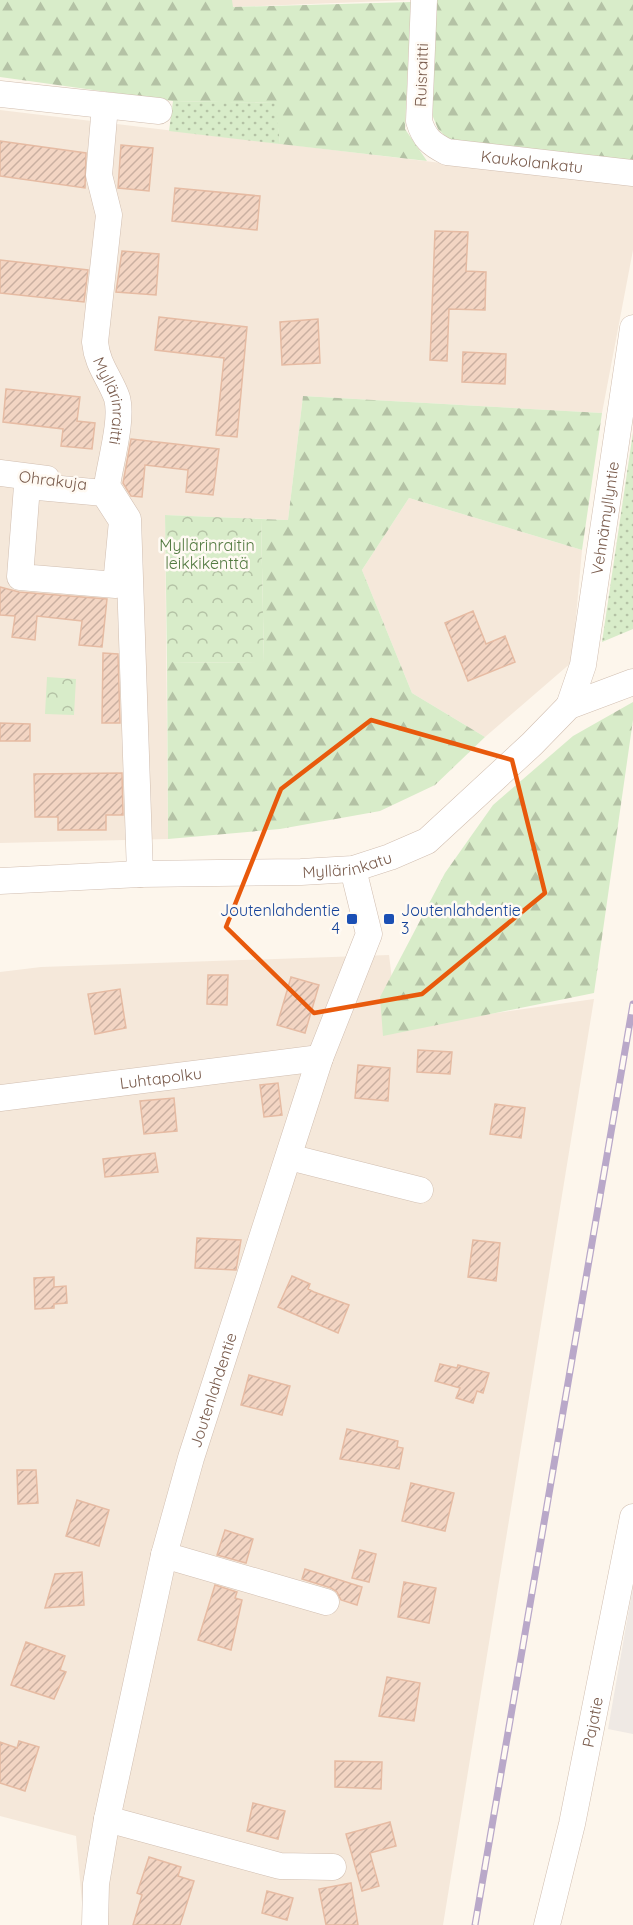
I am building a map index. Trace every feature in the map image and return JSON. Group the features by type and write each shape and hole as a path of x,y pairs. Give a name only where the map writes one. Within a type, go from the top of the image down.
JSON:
{"street":[{"name":"Ruisraitti","path":"424,0 418,121 423,134 432,145"},
{"path":"0,94 159,111"},
{"name":"Myllärinraitti","path":"105,106 99,175 110,215 95,342 96,356 113,389 118,412 107,486"},
{"name":"Kaukolankatu","path":"432,145 447,152 633,173"},
{"name":"Vehnämyllyntie","path":"568,706 583,665 633,328"},
{"name":"Ohrakuja","path":"0,473 107,486"},
{"path":"27,486 104,493 122,522 116,585 20,577 27,486"},
{"path":"107,486 128,519 140,874"},
{"name":"Myllärinkatu","path":"0,881 140,874 301,872 353,868 390,857 427,841 532,744 568,706 633,682"},
{"name":"Joutenlahdentie","path":"95,1925 96,1884 107,1819 164,1555 191,1458 320,1058 369,934 353,868"},
{"name":"Luhtapolku","path":"0,1098 320,1058"},
{"path":"289,1157 420,1190"},
{"name":"Pajatie","path":"547,1925 573,1824 633,1517"},
{"path":"164,1555 326,1602"},
{"path":"107,1819 280,1866 333,1867"}],"highlighted area":[{"path":"371,720 512,760 545,893 422,994 314,1013 226,927 281,789"}],"shaded area":[{"path":"232,0 411,0 232,7"},
{"path":"0,110 633,186 633,250 602,413 303,396 288,520 165,515 168,839 0,843"},
{"path":"409,498 582,550 572,662 485,737 412,693 362,570"},
{"path":"389,955 398,1027 594,999 443,1925 84,1925 76,1836 0,1816 0,972 41,967"},
{"path":"633,1586 633,1734 608,1729"}],"green space":[{"path":"0,0 232,0 233,7 411,2 405,129 427,161 280,144 275,103 173,101 0,77"},
{"path":"436,0 633,0 633,164 449,140 438,129 431,112"},
{"path":"173,101 276,103 280,144 169,131"},
{"path":"303,396 602,413 582,550 409,498 362,570 412,693 485,737 435,785 380,811 280,829 168,839 167,662 264,663 261,519 288,520"},
{"path":"633,432 633,629 602,642"},
{"name":"Myllärinraitin leikkikenttä","path":"165,515 261,519 264,663 167,662"},
{"path":"47,677 76,679 74,715 45,714"},
{"path":"633,702 633,720 594,993 383,1036 380,997 445,873 493,805 573,736"}],"building":[{"path":"0,141 86,153 85,188 0,176"},
{"path":"121,145 153,148 149,191 118,188"},
{"path":"175,188 260,196 257,230 172,221"},
{"path":"435,231 468,232 466,271 486,272 485,310 449,309 447,361 430,360"},
{"path":"122,251 159,254 156,295 116,292"},
{"path":"0,260 88,270 84,302 0,293"},
{"path":"159,317 247,327 237,437 216,435 224,358 155,350"},
{"path":"318,319 320,363 282,365 280,322"},
{"path":"463,352 506,354 505,384 462,382"},
{"path":"6,389 80,397 77,421 95,423 92,449 61,446 63,429 3,422"},
{"path":"131,439 219,449 213,495 186,492 188,470 145,465 142,497 131,496 123,483"},
{"path":"0,587 19,592 107,599 102,647 79,645 82,621 37,616 35,640 12,637 15,616 0,615"},
{"path":"473,611 486,644 505,636 515,662 468,681 445,623"},
{"path":"103,653 118,654 120,723 102,723"},
{"path":"0,723 30,724 30,741 0,741"},
{"path":"122,773 123,815 106,815 106,830 58,830 58,817 35,817 34,774"},
{"path":"208,975 228,975 227,1005 207,1004"},
{"path":"291,977 319,985 305,1033 277,1025"},
{"path":"120,989 126,1028 95,1034 88,994"},
{"path":"418,1050 452,1052 450,1074 417,1072"},
{"path":"358,1065 390,1068 388,1101 355,1098"},
{"path":"278,1083 282,1115 264,1117 260,1085"},
{"path":"174,1098 177,1131 144,1134 140,1101"},
{"path":"495,1104 525,1108 521,1138 490,1134"},
{"path":"155,1153 158,1172 105,1177 103,1159"},
{"path":"197,1238 241,1240 236,1270 195,1268"},
{"path":"473,1240 500,1243 496,1281 468,1277"},
{"path":"292,1276 310,1284 308,1289 349,1305 338,1333 278,1307"},
{"path":"54,1277 54,1287 66,1286 67,1303 54,1304 54,1308 35,1309 34,1278"},
{"path":"440,1364 457,1368 458,1365 489,1373 483,1393 477,1391 473,1403 456,1398 460,1388 435,1381"},
{"path":"249,1375 290,1386 282,1415 241,1405"},
{"path":"347,1429 398,1441 397,1447 403,1448 399,1469 340,1459"},
{"path":"17,1470 36,1470 38,1503 18,1504"},
{"path":"411,1483 454,1493 445,1531 402,1521"},
{"path":"77,1500 109,1510 99,1546 66,1536"},
{"path":"225,1530 253,1539 246,1563 217,1555"},
{"path":"360,1550 376,1554 369,1582 352,1578"},
{"path":"305,1569 362,1587 357,1605 341,1600 337,1592 331,1588 302,1579"},
{"path":"82,1572 84,1605 45,1608 55,1574"},
{"path":"404,1582 436,1588 429,1623 398,1617"},
{"path":"215,1585 237,1592 235,1598 242,1600 231,1650 198,1640"},
{"path":"26,1642 65,1656 60,1670 66,1672 54,1699 11,1685"},
{"path":"387,1677 420,1683 414,1721 379,1716"},
{"path":"19,1741 39,1747 25,1791 0,1783 0,1742 17,1748"},
{"path":"335,1761 382,1762 381,1789 335,1787"},
{"path":"253,1803 285,1811 278,1839 247,1831"},
{"path":"390,1822 396,1846 370,1853 379,1886 362,1891 346,1834"},
{"path":"149,1857 181,1867 178,1876 194,1881 180,1925 133,1925 142,1895 137,1893"},
{"path":"351,1883 358,1925 326,1925 319,1889"},
{"path":"267,1891 293,1898 287,1920 262,1913"}],"railway":[{"path":"475,1925 633,1004"}],"place":[{"name":"Joutenlahdentie 4","path":"352,919"},
{"name":"Joutenlahdentie 3","path":"389,919"}]}
